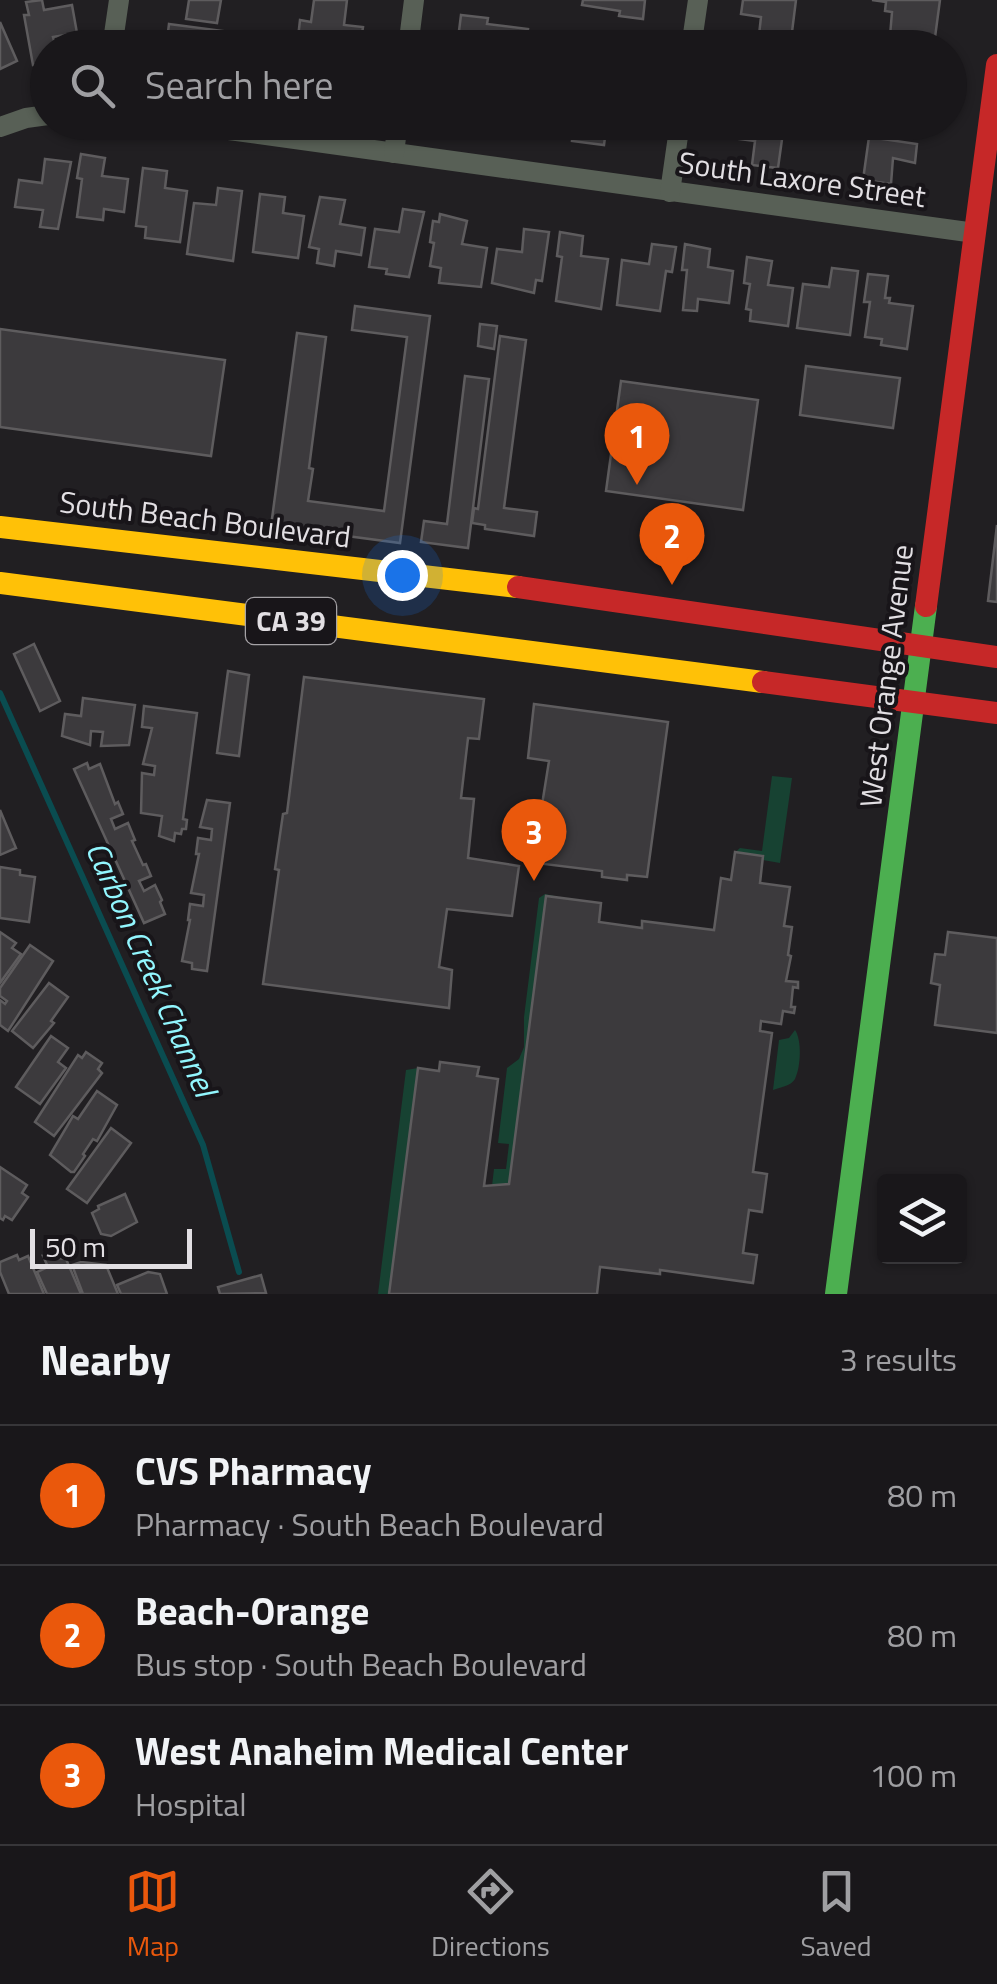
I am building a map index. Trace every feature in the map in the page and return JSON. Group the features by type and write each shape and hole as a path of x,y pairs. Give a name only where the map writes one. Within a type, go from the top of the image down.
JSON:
{"main road":[{"name":"West Orange Avenue","path":"836,1294 997,65"},
{"name":"South Beach Boulevard","path":"0,526 504,586 997,657"},
{"name":"CA 39","path":"0,583 997,713"}],"street":[{"path":"114,30 118,0"},
{"path":"410,30 414,0"},
{"path":"694,30 698,0"},
{"path":"0,127 30,117"},
{"name":"South Laxore Street","path":"304,140 976,233"},
{"path":"394,152 396,140"},
{"path":"670,192 677,140"}],"green space":[{"path":"772,776 792,778 780,863 763,860 762,856 731,856 740,848 762,851"},
{"path":"545,894 568,899 546,897 509,1184 492,1186 494,1169 506,1169 509,1144 498,1143 507,1068 519,1059 524,1047 524,1017 539,898"},
{"path":"795,1030 800,1047 797,1074 791,1083 773,1090 779,1040 789,1038"},
{"path":"418,1068 389,1294 378,1294 406,1070"}],"building":[{"path":"42,0 44,10 72,5 76,30 30,30 30,48 24,15 29,15 26,2"},
{"path":"189,0 221,0 217,23 186,19"},
{"path":"314,0 347,0 344,25 363,27 299,30 300,20 311,22"},
{"path":"583,0 645,0 643,19 582,5"},
{"path":"743,0 796,0 792,30 760,30 761,17 741,14"},
{"path":"872,0 940,0 936,30 890,30 892,12 885,11 886,2"},
{"path":"461,15 488,18 487,24 528,29 528,30 459,30"},
{"path":"0,22 17,61 0,69"},
{"path":"169,24 215,30 168,30"},
{"path":"572,140 605,140 604,145"},
{"path":"747,140 782,140 778,168 752,165 755,141"},
{"path":"869,140 917,144 915,163 893,158 891,184 863,180"},
{"path":"81,154 105,158 102,176 128,179 124,212 104,209 103,220 77,217"},
{"path":"45,159 71,162 58,229 40,227 43,210 15,207 19,180 42,183"},
{"path":"143,168 167,171 165,188 187,191 180,242 145,238 146,227 136,226"},
{"path":"218,188 242,191 233,261 187,254 194,203 216,205"},
{"path":"260,194 285,197 283,213 304,216 298,258 253,252"},
{"path":"320,197 345,200 340,224 365,228 361,255 336,251 334,266 317,263 319,249 309,247"},
{"path":"403,209 424,212 409,277 369,267 375,229 399,232"},
{"path":"440,214 467,221 462,244 487,248 481,287 439,283 441,268 430,266 434,243 430,242 433,221 439,222"},
{"path":"524,229 549,232 542,281 536,280 534,293 492,283 497,249 522,252"},
{"path":"560,232 583,236 581,256 608,259 601,309 556,301 562,257 557,256"},
{"path":"652,244 676,247 672,272 666,271 660,311 617,305 622,260 649,264"},
{"path":"685,244 710,249 708,267 733,271 729,303 698,299 697,311 683,310"},
{"path":"747,257 772,261 768,285 793,288 788,326 750,321 751,310 746,309 750,284 744,283"},
{"path":"832,268 858,271 850,335 797,328 803,284 829,287"},
{"path":"868,274 888,276 885,298 890,298 889,303 913,306 907,349 881,345 882,339 865,337 870,302 864,302"},
{"path":"355,306 430,316 400,543 271,526 297,333 326,337 308,501 384,511 407,337 352,330"},
{"path":"480,324 497,326 494,349 478,346"},
{"path":"0,329 225,360 211,456 0,427"},
{"path":"500,336 526,340 504,508 537,512 534,536 485,529 485,525 472,523 474,508 478,509"},
{"path":"806,366 900,378 893,428 800,415"},
{"path":"465,376 489,379 468,548 421,542 424,521 447,524"},
{"path":"621,381 758,400 743,510 606,491"},
{"path":"997,525 997,602 988,601"},
{"path":"34,644 60,701 40,711 14,654"},
{"path":"228,671 249,675 239,756 217,753"},
{"path":"304,677 484,699 479,739 468,738 461,798 474,799 468,858 519,866 512,916 447,909 439,967 452,970 449,1008 263,984 279,870 275,869 283,814 287,813"},
{"path":"83,698 135,705 129,745 101,746 103,732 91,731 90,745 62,736 65,714 81,716"},
{"path":"534,704 668,722 647,877 602,877 602,871 544,864 544,857 534,855 549,761 528,758"},
{"path":"144,706 197,713 183,819 187,820 186,829 175,833 174,841 159,836 162,816 141,813 142,773 154,775 155,766 143,764 152,728 142,727"},
{"path":"87,763 89,769 100,764 115,804 118,802 123,814 111,819 115,829 128,823 135,840 132,841 151,876 139,881 144,891 155,885 165,914 144,923 74,769"},
{"path":"207,800 230,803 207,971 192,969 192,963 182,961 190,904 203,906 204,895 191,893 199,854 198,838 211,840 212,829 200,827"},
{"path":"0,810 16,848 0,855"},
{"path":"735,852 763,856 760,883 790,887 784,926 792,927 786,981 798,982 798,988 793,987 794,1013 783,1011 781,1024 761,1021 760,1031 772,1033 753,1172 767,1174 762,1212 749,1210 743,1253 757,1255 753,1283 660,1270 660,1274 600,1267 597,1294 389,1294 418,1068 439,1071 440,1062 479,1067 477,1076 498,1079 484,1186 509,1184 546,896 601,903 599,922 642,928 642,921 714,930 721,878 731,880"},
{"path":"0,867 35,877 29,922 0,918"},
{"path":"0,932 16,943 12,948 21,954 0,983"},
{"path":"948,932 997,938 997,1033 935,1025 940,985 931,983 935,954 945,955"},
{"path":"30,945 53,961 8,1031 0,1025 0,1000 5,1004 7,1001 0,996 0,988"},
{"path":"49,983 68,997 51,1021 54,1023 33,1048 12,1031"},
{"path":"51,1036 68,1048 58,1062 66,1068 40,1104 16,1087"},
{"path":"86,1052 102,1063 98,1069 102,1073 54,1136 35,1122 78,1055 82,1058"},
{"path":"97,1091 117,1105 97,1141 93,1139 71,1172 50,1155 73,1116 78,1119"},
{"path":"111,1128 131,1143 87,1203 67,1189"},
{"path":"0,1167 27,1185 22,1193 28,1197 12,1220 0,1218"},
{"path":"125,1194 137,1222 111,1236 101,1234 92,1213 98,1206"},
{"path":"17,1255 19,1260 28,1256 44,1294 9,1294 0,1262"},
{"path":"43,1256 66,1259 81,1294 47,1294 37,1272 48,1267"},
{"path":"72,1265 106,1265 118,1294 83,1294"},
{"path":"148,1272 160,1274 167,1294 121,1294 117,1285"},
{"path":"261,1275 266,1293 220,1294 218,1287"}],"waterway":[{"name":"Carbon Creek Channel","path":"0,693 203,1145 239,1272"}],"traffic: fast":[{"path":"836,1294 926,606"}],"traffic: slow":[{"path":"0,527 518,587"},
{"path":"0,583 763,682"}],"traffic: jam":[{"path":"926,606 997,65"},
{"path":"518,587 997,657"},
{"path":"763,682 997,713"}],"place":[{"name":"CVS Pharmacy","path":"637,485"},
{"name":"Beach-Orange","path":"672,585"},
{"name":"West Anaheim Medical Center","path":"534,881"}]}
